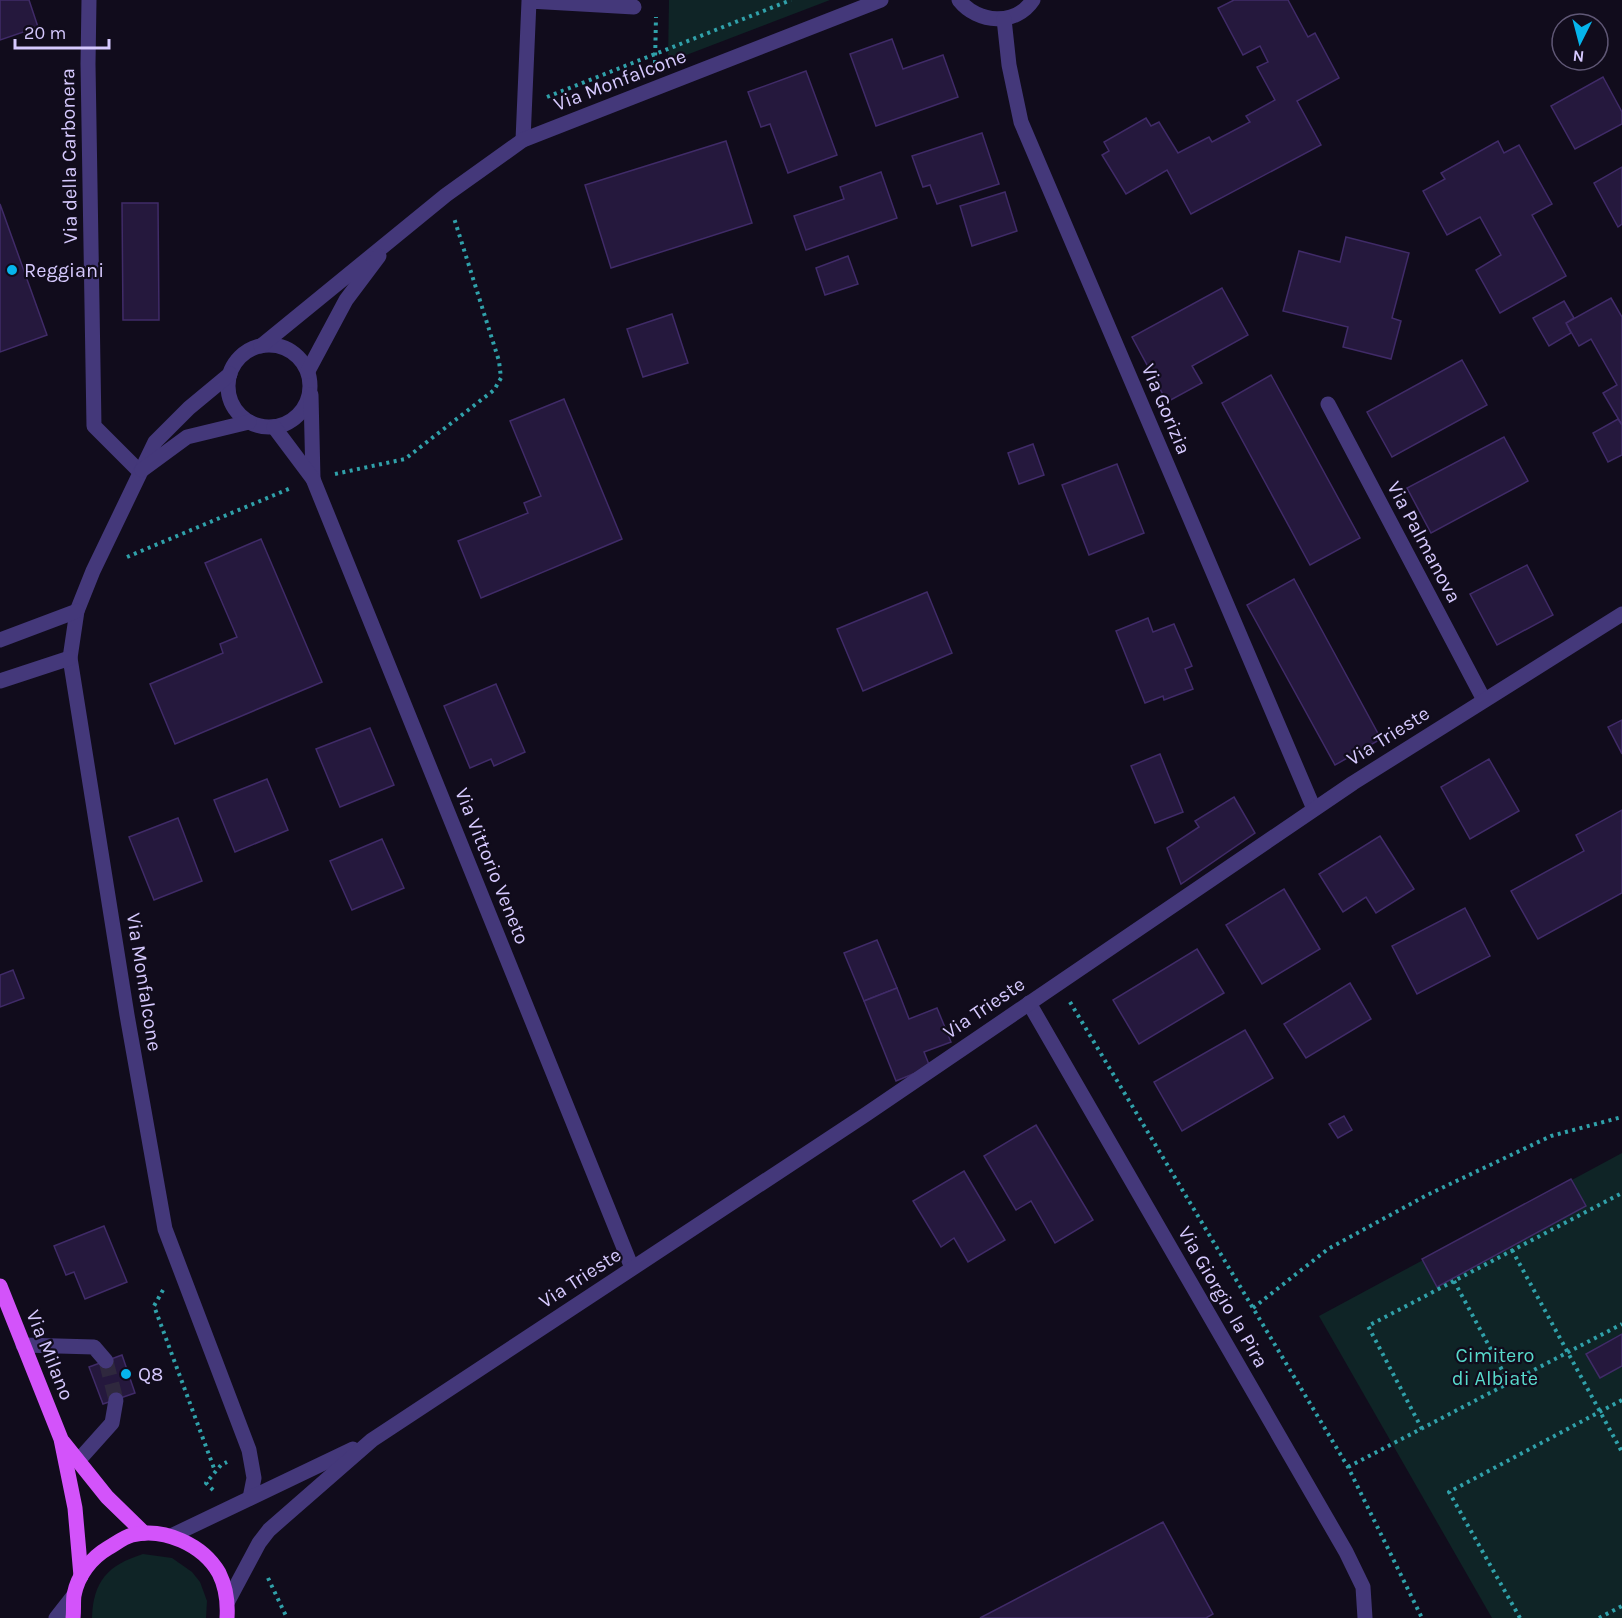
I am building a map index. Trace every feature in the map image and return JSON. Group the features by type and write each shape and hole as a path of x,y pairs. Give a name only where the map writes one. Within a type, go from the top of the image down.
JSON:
{"main road":[{"name":"Via Milano","path":"0,1286 61,1439 75,1508 81,1576"},
{"name":"Via Milano","path":"61,1439 107,1497 144,1533"},
{"path":"73,1618 74,1595 81,1576 96,1555 130,1536 144,1533 171,1536 198,1549 219,1573 228,1601 227,1618"}],"street":[{"name":"Via della Carbonera","path":"89,0 88,87 94,426 140,472"},
{"name":"Via Monfalcone","path":"261,346 446,195 523,140 881,0"},
{"path":"959,0 969,10 983,18 1004,19 1019,14 1034,0"},
{"path":"523,140 529,1 634,8"},
{"name":"Via Gorizia","path":"1004,19 1009,65 1021,122 1314,809"},
{"name":"Via Monfalcone","path":"308,371 345,300 395,236"},
{"path":"261,346 275,346 289,350 300,359 308,371 311,387 307,404 298,416 288,423 274,427 249,422 239,414 232,402 228,388 234,365 243,354 261,346"},
{"name":"Via Monfalcone","path":"230,374 189,408 155,442 93,571 77,611 70,658 127,1015 165,1229 249,1450 254,1478 250,1498"},
{"name":"Via Vittorio Veneto","path":"311,387 313,478"},
{"name":"Via Palmanova","path":"1328,404 1484,700"},
{"name":"Via Monfalcone","path":"140,472 188,437 249,422"},
{"name":"Via Vittorio Veneto","path":"274,427 313,478 632,1268"},
{"path":"0,640 77,611"},
{"name":"Via Trieste","path":"228,1601 259,1543 269,1530 372,1440 866,1114 1314,809 1622,614"},
{"path":"0,681 70,658"},
{"name":"Via Giorgio la Pira","path":"1029,1003 1346,1552 1363,1587 1365,1618"},
{"path":"24,1345 94,1347 106,1361"},
{"path":"78,1461 112,1423 116,1400"},
{"name":"Via Trieste","path":"171,1536 372,1440"},
{"path":"56,1618 74,1595"}],"path":[{"path":"524,106 792,0"},
{"path":"656,11 657,88"},
{"path":"93,571 313,478 405,459 494,390 501,378 499,361 446,195"},
{"path":"1059,983 1348,1467 1422,1618"},
{"path":"1253,1308 1328,1249 1427,1195 1551,1136 1622,1117"},
{"path":"1422,1429 1368,1326 1622,1193"},
{"path":"1512,1250 1622,1452"},
{"path":"178,1264 154,1306 215,1471"},
{"path":"1454,1280 1509,1383"},
{"path":"1348,1467 1622,1324"},
{"path":"1520,1618 1449,1492 1622,1400"},
{"path":"1599,1618 1622,1606"}],"green space":[{"path":"669,0 830,0 668,62"},
{"name":"Cimitero di Albiate","path":"1622,1153 1622,1618 1492,1618 1319,1316"},
{"path":"143,1554 172,1558 192,1572 200,1582 207,1601 206,1618 92,1618 95,1594 105,1576 120,1563"}],"building":[{"path":"0,0 29,0 38,27 0,40"},
{"path":"1234,0 1288,0 1308,37 1315,33 1339,78 1297,101 1321,145 1191,214 1167,170 1126,194 1102,155 1109,151 1104,142 1146,118 1151,126 1159,122 1178,153 1209,137 1212,142 1250,122 1246,116 1275,100 1257,67 1268,62 1260,46 1243,55 1218,8"},
{"path":"892,39 903,69 943,55 958,97 876,126 850,54"},
{"path":"806,71 837,155 788,173 770,124 761,127 748,92"},
{"path":"1603,77 1622,112 1622,124 1575,149 1551,106"},
{"path":"982,133 999,184 937,204 930,185 923,187 912,156"},
{"path":"726,141 752,223 611,268 585,185"},
{"path":"1498,141 1504,153 1519,145 1552,204 1532,215 1566,276 1500,313 1476,270 1501,255 1480,217 1447,235 1423,191 1445,179 1441,173"},
{"path":"1622,167 1622,224 1618,227 1594,183"},
{"path":"881,172 897,218 806,250 794,216 844,199 840,187"},
{"path":"1005,192 1017,231 972,246 960,206"},
{"path":"122,203 158,203 159,320 123,320"},
{"name":"Reggiani","path":"0,204 47,335 0,352"},
{"path":"1346,237 1409,253 1392,318 1401,321 1391,359 1343,347 1348,327 1283,311 1299,251 1340,262"},
{"path":"848,256 858,284 825,295 816,268"},
{"path":"1222,288 1248,335 1192,366 1202,383 1167,402 1132,337"},
{"path":"1611,298 1622,317 1622,425 1603,393 1617,385 1591,339 1579,346 1566,323"},
{"path":"1564,301 1574,318 1566,323 1571,333 1549,346 1533,318"},
{"path":"672,314 688,363 643,377 627,329"},
{"path":"1462,360 1487,405 1392,457 1367,412"},
{"path":"1271,375 1360,538 1310,565 1222,403"},
{"path":"564,399 622,539 481,598 458,541 528,513 524,503 541,496 510,421"},
{"path":"1618,419 1622,425 1622,455 1608,462 1593,433"},
{"path":"1504,437 1528,481 1431,533 1407,488"},
{"path":"1033,444 1044,475 1019,484 1008,453"},
{"path":"1117,464 1144,533 1089,555 1062,485"},
{"path":"261,539 322,682 175,744 150,684 223,653 220,644 237,637 205,563"},
{"path":"1527,565 1553,615 1497,645 1470,594"},
{"path":"1294,579 1381,739 1335,765 1247,605"},
{"path":"927,592 952,653 863,691 837,629"},
{"path":"1148,618 1153,632 1174,624 1192,666 1185,669 1193,689 1164,700 1163,696 1145,703 1116,631"},
{"path":"496,684 525,752 494,766 491,759 470,768 444,706"},
{"path":"1622,720 1622,754 1608,727"},
{"path":"370,728 394,785 340,807 316,749"},
{"path":"1160,754 1183,812 1155,823 1131,766"},
{"path":"1489,759 1519,811 1470,839 1441,787"},
{"path":"267,779 288,830 235,852 214,800"},
{"path":"1234,797 1255,833 1181,884 1167,848 1199,827 1195,821"},
{"path":"1622,810 1622,893 1538,939 1511,891 1584,851 1576,835"},
{"path":"178,818 202,881 154,900 129,837"},
{"path":"1380,836 1414,889 1376,913 1366,897 1343,912 1319,874"},
{"path":"382,839 404,888 352,910 330,861"},
{"path":"1284,889 1320,949 1262,984 1226,925"},
{"path":"1465,908 1490,956 1417,994 1392,946"},
{"path":"877,940 897,988 864,1001 844,953"},
{"path":"1197,949 1224,993 1139,1044 1113,1000"},
{"path":"13,970 24,998 0,1007 0,975"},
{"path":"1350,983 1371,1019 1306,1058 1284,1024"},
{"path":"897,988 909,1019 937,1008 951,1042 924,1052 930,1067 896,1081 864,1001"},
{"path":"1245,1030 1273,1078 1182,1131 1154,1082"},
{"path":"1344,1116 1352,1130 1338,1138 1329,1124"},
{"path":"1036,1125 1093,1220 1055,1243 1031,1201 1016,1210 984,1156"},
{"path":"964,1171 1005,1240 968,1262 954,1238 941,1247 913,1201"},
{"path":"1571,1179 1586,1206 1437,1287 1422,1259"},
{"path":"104,1226 127,1282 85,1299 74,1272 66,1275 54,1246"},
{"path":"1622,1334 1622,1366 1600,1378 1586,1354"},
{"path":"122,1355 135,1393 103,1404 89,1367"},
{"path":"1163,1522 1213,1614 1206,1618 980,1618"}],"tunnel":[{"path":"106,1361 116,1400"}],"place":[{"name":"Reggiani","path":"12,270"},
{"name":"Q8","path":"126,1374"}]}
